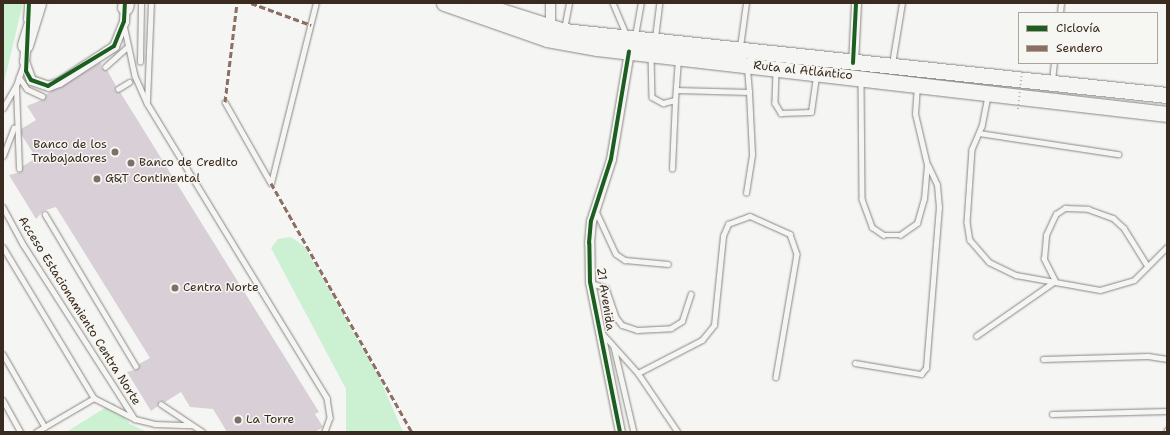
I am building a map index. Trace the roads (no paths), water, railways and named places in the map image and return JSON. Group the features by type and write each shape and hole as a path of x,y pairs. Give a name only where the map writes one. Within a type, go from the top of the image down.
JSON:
{"highway":[{"path":"26,45 38,3"},
{"name":"Ruta al Atlántico","path":"444,3 547,39 631,44"},
{"name":"Ruta al Atlántico","path":"476,3 557,29 653,48 740,51 1167,95"},
{"name":"Ruta al Atlántico","path":"653,48 678,58 861,77 1167,114"}],"street":[{"path":"29,3 24,61 26,71 34,83 48,86 59,82 105,54 114,46 125,8"},
{"path":"550,3 557,29"},
{"path":"853,63 856,3"},
{"name":"21 Avenida","path":"620,432 590,282 589,243 595,210 611,159 631,44"}],"lane":[{"path":"140,62 141,3"},
{"path":"147,103 151,3"},
{"path":"225,102 271,183 316,3"},
{"path":"557,29 569,3"},
{"path":"613,3 631,44"},
{"path":"631,44 641,3"},
{"path":"659,3 653,48 652,97 663,103 675,100"},
{"path":"740,51 746,3"},
{"path":"892,67 902,3"},
{"path":"125,8 128,46 135,76 147,103 327,398 330,418 325,432"},
{"path":"105,67 128,46"},
{"path":"672,169 678,58"},
{"path":"3,108 16,86 24,61"},
{"path":"746,193 752,154 747,64"},
{"path":"1051,83 1054,64"},
{"path":"776,68 775,103 781,113 811,112 816,72"},
{"path":"19,77 28,89 42,96"},
{"path":"861,77 862,199 872,227 884,235 900,235 917,223 927,165"},
{"path":"118,89 129,82"},
{"path":"855,363 921,374 926,368 939,208 937,185 927,165 915,114 917,84"},
{"path":"16,86 15,125 19,169"},
{"path":"676,90 749,92"},
{"path":"988,92 979,133 972,149 966,222 970,240 989,262 1016,275 1055,281 1074,287 1111,288 1134,280 1147,265 1167,247"},
{"path":"3,156 15,125"},
{"path":"979,133 1118,154"},
{"name":"Acceso Estacionamiento Centra Norte","path":"3,207 23,244 135,419 155,424 190,425"},
{"path":"1055,281 1044,259 1046,235 1056,214 1065,208 1088,209 1113,218 1124,228 1147,265"},
{"path":"595,210 616,254 625,260 668,264"},
{"path":"45,214 136,366"},
{"path":"638,373 702,340 714,325 723,236 728,224 750,216 790,234 797,254 776,377"},
{"path":"3,248 94,398 135,419"},
{"path":"976,336 1055,281"},
{"path":"590,282 606,288 616,317 622,325 637,330 671,328 682,321 690,294"},
{"path":"599,328 613,346 638,373 678,432"},
{"path":"613,346 634,432"},
{"path":"3,354 45,427"},
{"path":"1043,359 1148,356 1167,359"},
{"path":"36,432 94,398"},
{"path":"3,400 21,432"},
{"path":"161,404 190,425 203,432"},
{"path":"1052,414 1167,411"}],"place":[{"name":"Banco de los Trabajadores","path":"115,152"},
{"name":"Banco de Credito","path":"131,163"},
{"name":"G&T Continental","path":"97,179"},
{"name":"Centra Norte","path":"175,288"},
{"name":"La Torre","path":"238,420"}]}
